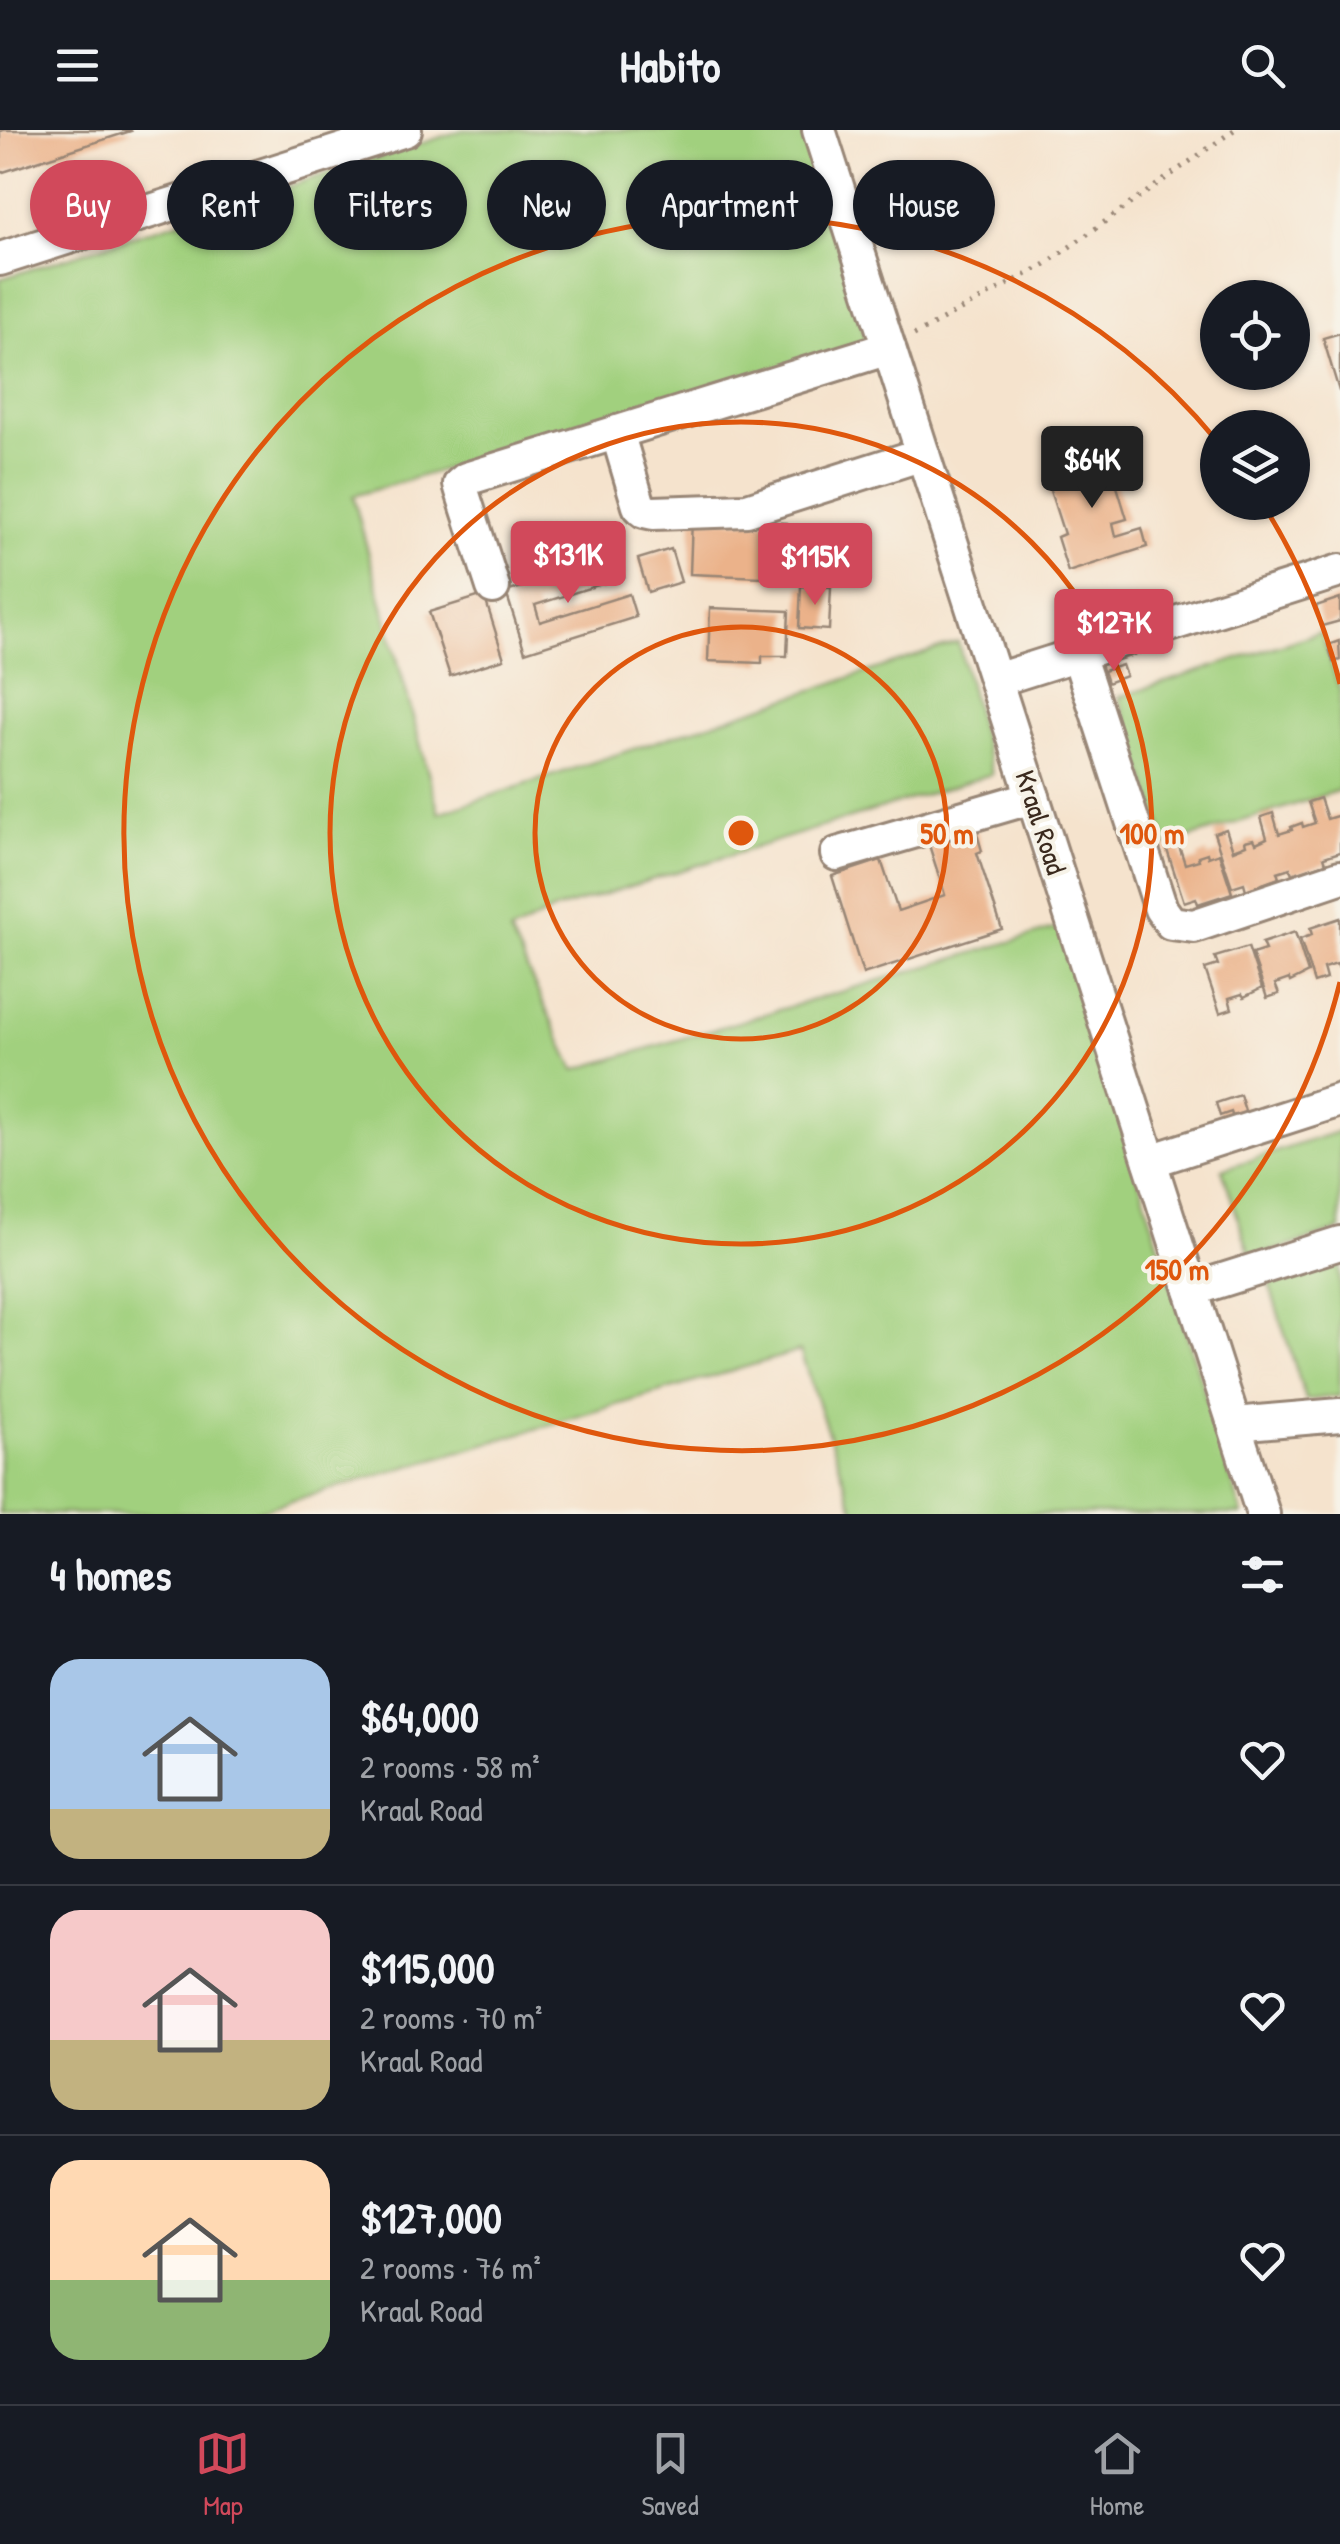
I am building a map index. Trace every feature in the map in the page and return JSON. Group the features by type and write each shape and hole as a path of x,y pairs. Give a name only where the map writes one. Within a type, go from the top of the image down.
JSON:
{"street":[{"path":"0,259 405,130"},
{"name":"Kraal Road","path":"819,130 1264,1514"},
{"path":"492,587 460,484 466,479 889,348"},
{"path":"617,432 639,506 652,514 747,510 923,454"},
{"path":"996,680 1340,571"},
{"path":"1078,654 1162,909 1172,923 1194,926 1340,877"},
{"path":"837,854 1033,797"},
{"path":"1150,1161 1340,1100"},
{"path":"1192,1290 1340,1243"},
{"path":"1234,1424 1340,1415"}],"path":[{"path":"889,348 1044,265 1234,130"}],"green space":[{"path":"463,130 804,130 813,160 626,160 626,250 833,250 833,227 868,345 353,496 439,813 958,642 992,774 557,909 510,933 575,1070 1061,927 1242,1514 856,1514 800,1351 247,1514 0,1514 0,279 90,250 147,250 147,232 167,225 167,250 294,250 294,184 314,178 314,250 467,250 467,160 370,160"},
{"path":"1321,632 1340,691 1340,790 1167,845 1119,697"},
{"path":"1340,1131 1340,1230 1251,1258 1222,1169"},
{"path":"1340,1261 1340,1396 1306,1400 1269,1284"}],"building":[{"path":"0,131 131,131 30,160 30,163 0,173"},
{"path":"1340,333 1340,391 1339,391 1323,338"},
{"path":"1100,431 1127,519 1113,523 1116,536 1142,528 1147,547 1068,572 1057,537 1064,534 1046,478 1060,474 1062,482 1090,474 1079,437"},
{"path":"692,518 787,523 787,531 839,533 837,580 690,574"},
{"path":"671,549 681,582 648,592 638,559"},
{"path":"618,557 624,577 535,605 540,622 629,594 636,617 525,652 506,592"},
{"path":"801,586 831,587 829,630 799,628"},
{"path":"484,595 504,659 450,676 429,612"},
{"path":"1340,598 1340,621 1322,626 1316,606"},
{"path":"710,608 789,611 787,656 762,656 762,663 708,661"},
{"path":"1339,641 1340,660 1333,662 1328,645"},
{"path":"1122,665 1126,676 1107,683 1103,671"},
{"path":"1320,798 1327,819 1340,815 1340,852 1324,857 1326,863 1292,874 1290,868 1277,872 1279,878 1246,890 1244,883 1232,887 1214,833 1226,829 1233,850 1246,845 1245,841 1254,839 1256,843 1267,838 1261,817 1273,813 1279,834 1302,823 1303,827 1315,823 1308,802"},
{"path":"976,830 982,851 977,853 1002,929 863,974 832,876 881,860 898,911 945,895 929,845"},
{"path":"1178,843 1185,864 1207,853 1208,857 1219,853 1232,893 1198,904 1196,898 1184,902 1166,847"},
{"path":"1340,918 1340,971 1337,964 1323,968 1326,979 1314,983 1300,939 1312,935 1310,928"},
{"path":"1295,932 1308,973 1275,984 1279,994 1267,998 1252,954 1265,950 1262,943"},
{"path":"1248,947 1262,988 1244,997 1242,994 1229,998 1232,1009 1220,1013 1205,969 1218,965 1215,957"},
{"path":"1240,1095 1246,1114 1233,1118 1231,1112 1220,1116 1216,1103"}]}
